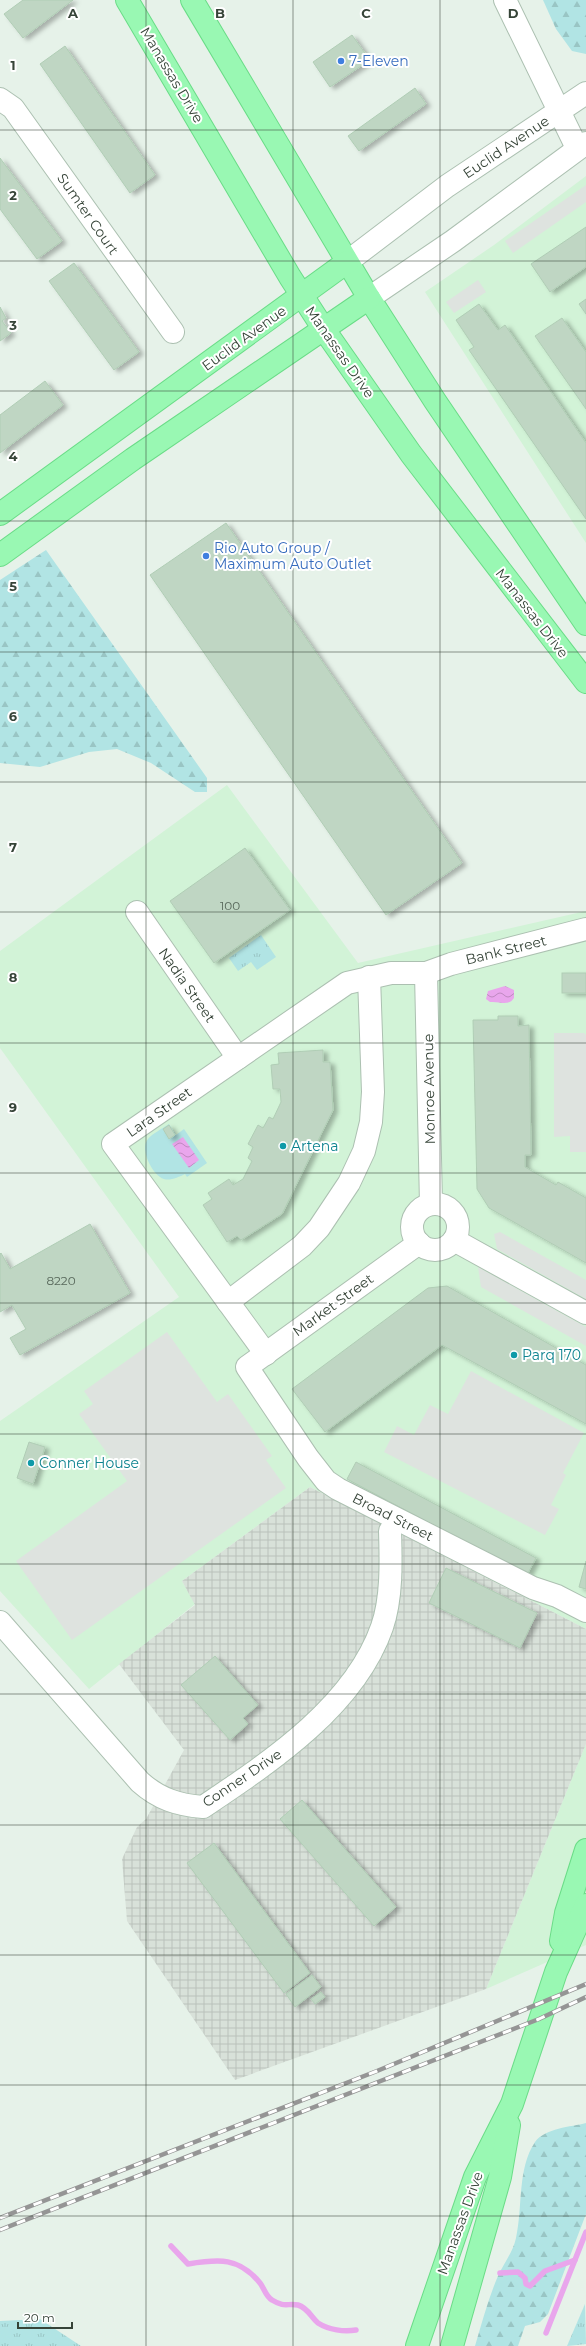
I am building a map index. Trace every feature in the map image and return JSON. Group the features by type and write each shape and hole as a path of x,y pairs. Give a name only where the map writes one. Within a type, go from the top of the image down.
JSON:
{"main road":[{"name":"Manassas Drive","path":"127,0 302,297 424,472 586,682"},
{"path":"192,0 369,298 435,401 586,624"},
{"name":"Euclid Avenue","path":"0,514 302,297 347,262"},
{"path":"0,555 133,459 369,298"},
{"name":"Manassas Drive","path":"556,1972 566,1913 586,1850"},
{"name":"Manassas Drive","path":"417,2346 475,2176 512,2104 556,1972 586,1905"},
{"name":"Manassas Drive","path":"452,2346 500,2177 512,2104"}],"street":[{"path":"369,298 453,241 582,146 558,111 505,0"},
{"name":"Euclid Avenue","path":"347,262 447,186 507,148 558,111 586,93"},
{"name":"Sumter Court","path":"0,99 13,108 173,332"},
{"name":"Nadia Street","path":"137,912 238,1058"},
{"name":"Bank Street","path":"426,973 451,964 586,929"},
{"name":"Lara Street","path":"266,1354 114,1144 341,986 369,977 391,973 426,973"},
{"name":"Monroe Avenue","path":"426,973 431,1204"},
{"path":"228,1302 302,1246 319,1228 349,1183 364,1151 371,1122 373,1092 369,977"},
{"path":"431,1204 446,1207 452,1211 458,1225 454,1240 442,1249 434,1250 419,1243 415,1238 413,1224 419,1211 431,1204"},
{"path":"454,1240 586,1313"},
{"name":"Market Street","path":"247,1367 419,1243"},
{"name":"Broad Street","path":"247,1367 308,1458 326,1481 338,1489 532,1588 557,1596 586,1611"},
{"name":"Conner Drive","path":"0,1622 140,1782 165,1800 180,1805 202,1807 253,1773 292,1743 326,1711 358,1674 372,1651 382,1626 388,1600 391,1555 390,1531"}],"shaded area":[{"path":"586,176 586,543 425,292 494,245"},
{"path":"586,185 586,202 513,253 505,241"},
{"path":"478,280 486,292 454,313 446,302"},
{"path":"227,785 358,963 586,911 586,1629 310,1487 182,1581 195,1604 89,1689 0,1591 0,1421 179,1297 0,1048 0,951"},
{"path":"554,1033 584,1033 586,1035 586,1152 570,1152 570,1136 554,1137"},
{"path":"500,1232 586,1280 586,1299 497,1249 494,1234"},
{"path":"478,1267 586,1327 586,1346 481,1287"},
{"path":"167,1332 217,1402 228,1394 272,1456 266,1460 286,1488 72,1640 16,1561 127,1481 79,1414 93,1404 84,1391"},
{"path":"471,1371 584,1433 563,1473 566,1475 551,1505 559,1509 545,1535 384,1452 397,1426 414,1435 430,1405 448,1414"},
{"path":"310,1487 586,1629 586,1744 486,1989 235,2080 127,1921 122,1859 137,1827 146,1819 184,1750 119,1664 195,1605 182,1581"},
{"path":"586,1744 586,1945 486,1989"}],"green space":[{"path":"543,0 586,0 586,54 572,51 556,29"},
{"path":"46,550 207,778 207,792 195,792 151,763 117,749 89,752 40,767 0,763 0,580"},
{"path":"261,935 276,957 257,970 251,962 238,971 229,958"},
{"path":"169,1124 176,1135 184,1129 207,1163 187,1177 185,1174 164,1179 156,1173 148,1162 145,1149 148,1139"},
{"path":"586,2123 586,2214 548,2314 540,2322 525,2326 518,2346 475,2346 494,2285 515,2243 521,2188 525,2164 529,2153 539,2137 552,2131"},
{"path":"585,2304 586,2344 567,2346"},
{"path":"40,2319 81,2346 0,2346 0,2321"}],"water":[{"path":"505,986 514,990 514,998 512,1001 506,1003 490,1002 486,999 488,991"},
{"path":"183,1137 199,1160 189,1168 172,1144"}],"building":[{"path":"23,0 73,0 23,38 4,14"},
{"name":"7-Eleven","path":"352,35 370,60 330,87 313,62"},
{"path":"65,46 155,175 130,193 40,64"},
{"path":"415,88 426,104 359,151 348,136"},
{"path":"0,158 62,241 37,259 0,209"},
{"path":"586,227 586,267 550,292 531,264"},
{"path":"74,263 139,352 114,370 49,281"},
{"path":"586,299 586,314 579,304"},
{"path":"479,304 498,330 505,325 586,443 586,519 469,350 474,347 456,320"},
{"path":"0,307 6,318 2,321 11,333 0,341"},
{"path":"562,318 586,352 586,409 535,336"},
{"path":"45,381 63,405 0,453 0,415"},
{"path":"226,523 462,863 386,915 150,575"},
{"path":"245,848 290,910 214,963 170,901"},
{"path":"562,973 586,973 586,993 562,993"},
{"path":"498,1016 518,1016 518,1026 529,1025 531,1155 525,1155 525,1167 556,1185 558,1182 586,1198 586,1263 489,1208 477,1189 473,1020 498,1020"},
{"name":"Artena","path":"323,1050 323,1062 330,1062 333,1110 282,1214 241,1240 237,1236 227,1242 203,1205 212,1199 208,1193 229,1179 233,1185 243,1179 252,1161 248,1158 253,1147 248,1144 258,1125 263,1128 269,1117 273,1119 281,1102 280,1089 273,1089 271,1065 279,1064 278,1053"},
{"path":"169,1125 175,1135 169,1139 163,1129"},
{"path":"90,1224 130,1293 20,1355 10,1338 26,1329 12,1305 0,1312 0,1254 1,1253 10,1269"},
{"name":"Parq 170","path":"447,1286 586,1365 586,1424 442,1345 325,1432 292,1389 428,1288"},
{"name":"Conner House","path":"29,1442 45,1447 33,1484 17,1478"},
{"path":"356,1462 536,1558 527,1575 347,1479"},
{"path":"586,1561 586,1589 579,1587"},
{"path":"446,1568 537,1613 520,1648 429,1603"},
{"path":"215,1656 258,1705 243,1718 248,1724 230,1740 181,1685"},
{"path":"302,1800 396,1907 374,1926 280,1819"},
{"path":"214,1843 310,1973 284,1993 187,1863"},
{"path":"312,1975 321,1987 295,2007 286,1994"},
{"path":"321,1992 325,1997 315,2004 311,1999"}],"waterway":[{"path":"546,2333 586,2232"},
{"path":"171,2246 188,2264 209,2261 236,2264 244,2268 260,2283 270,2299 283,2305 301,2306 307,2310 318,2323 332,2329 342,2331 356,2330"},
{"path":"500,2273 518,2272 525,2278 526,2284 530,2286 545,2271 575,2260"}],"railway":[{"path":"0,2218 377,2071 586,1984"},
{"path":"0,2230 539,2019 586,1997"}],"place":[{"name":"7-Eleven","path":"341,61"},
{"name":"Rio Auto Group / Maximum Auto Outlet","path":"206,556"},
{"name":"Artena","path":"283,1146"},
{"name":"Parq 170","path":"514,1355"},
{"name":"Conner House","path":"31,1463"}]}
